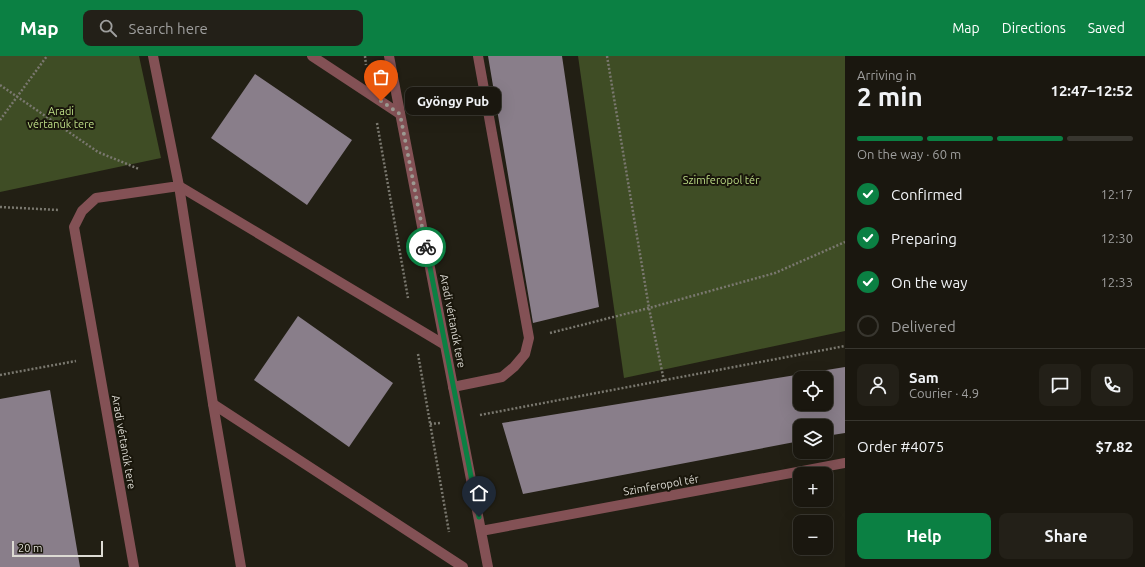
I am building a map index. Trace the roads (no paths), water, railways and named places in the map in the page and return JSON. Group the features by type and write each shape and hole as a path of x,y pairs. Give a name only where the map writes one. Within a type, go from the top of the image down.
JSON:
{"street":[{"path":"153,56 179,186 213,404 241,567"},
{"path":"312,56 400,114"},
{"name":"Aradi vértanúk tere","path":"389,56 488,567"},
{"path":"453,387 502,377 514,367 525,354 529,338 478,56"},
{"path":"179,186 445,345"},
{"name":"Aradi vértanúk tere","path":"134,567 74,227 82,211 96,198 179,186"},
{"path":"213,404 464,567"},
{"name":"Szimferopol tér","path":"481,531 845,463"}],"place":[{"name":"Gyöngy Pub","path":"381,101"}]}
